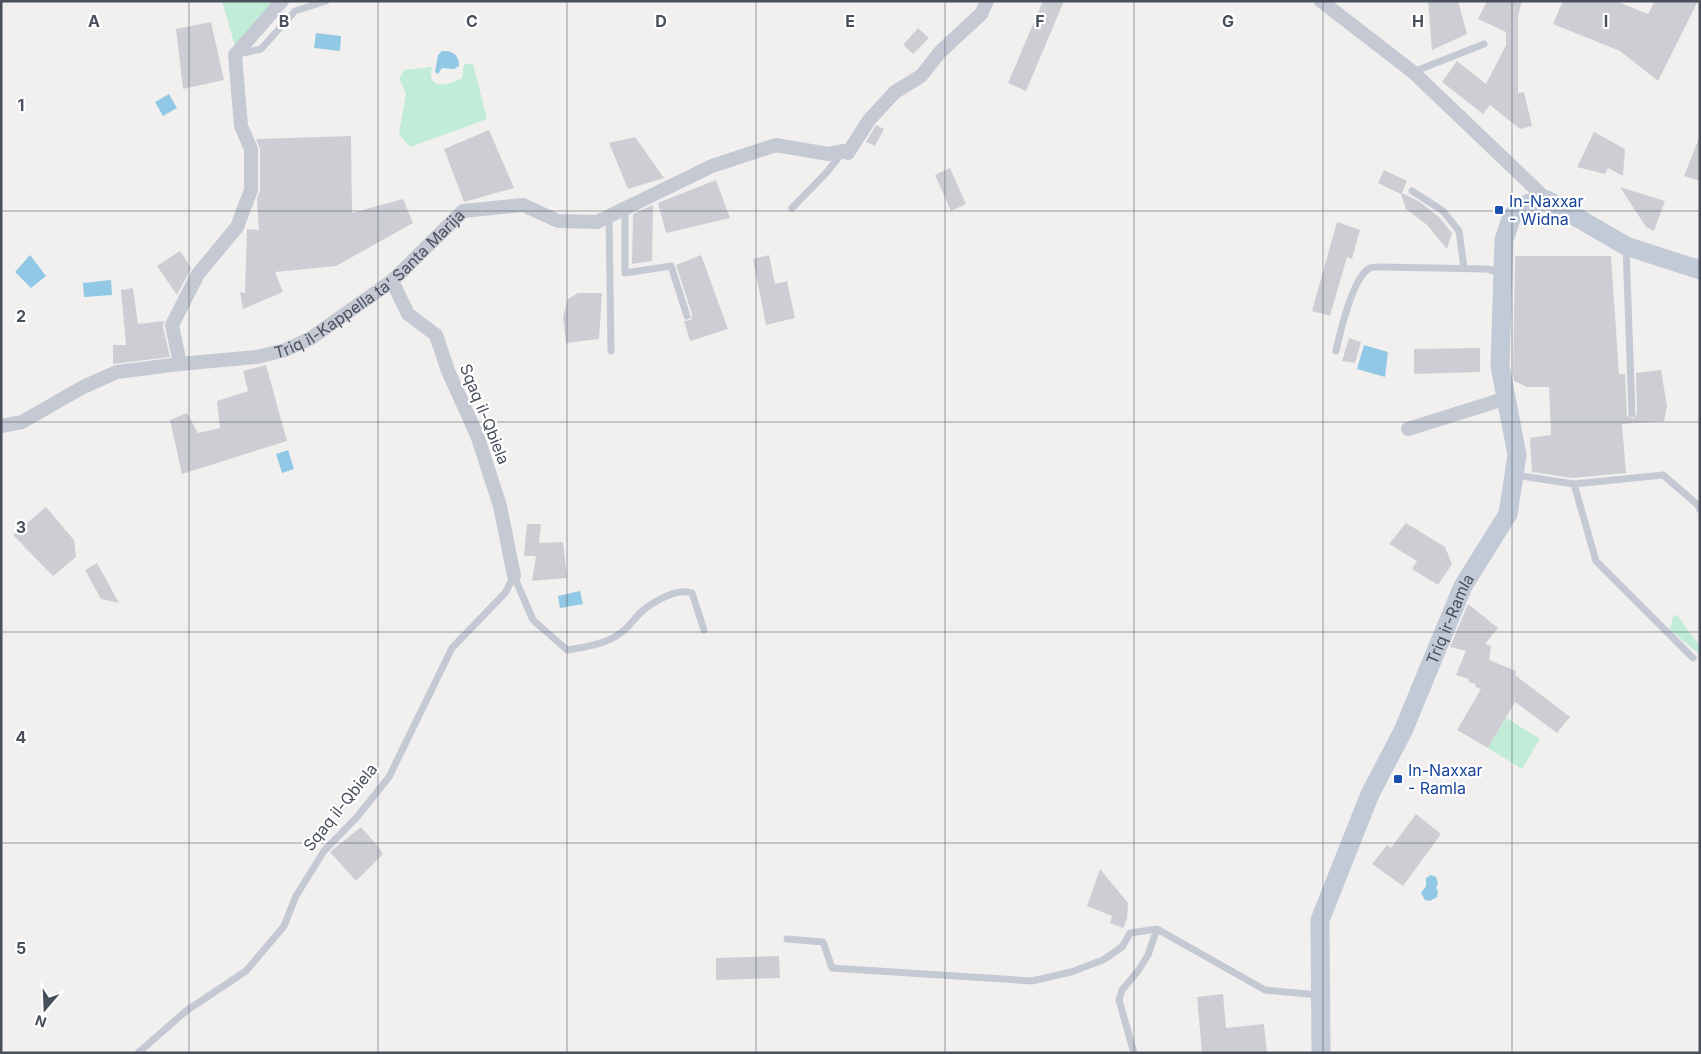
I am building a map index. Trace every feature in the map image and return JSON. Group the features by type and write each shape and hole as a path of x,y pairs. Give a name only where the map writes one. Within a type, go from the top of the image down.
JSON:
{"main road":[{"path":"1547,200 1626,246 1700,270"},
{"name":"Triq ir-Ramla","path":"1321,1053 1319,995 1320,920 1370,794 1403,731 1463,586 1508,514 1518,455 1500,366 1504,240 1512,216 1529,203 1547,200"}],"street":[{"path":"180,364 172,325 198,274 238,227 251,190 251,149 241,126 235,55 282,1"},
{"path":"844,151 848,153 869,120 895,92 921,76 940,52 981,14 987,1"},
{"path":"1321,1 1413,72 1547,200"},
{"name":"Triq il-Kappella ta' Santa Marija","path":"1,426 22,422 82,387 117,372 257,357 285,350 311,338 392,282 463,211 523,205 558,221 596,222 712,166 776,145 828,154 844,151"},
{"name":"Sqaq il-Qbiela","path":"392,282 408,314 436,335 448,371 477,434 500,506 514,576"},
{"path":"1408,429 1507,398"}],"lane":[{"path":"235,55 261,49 295,11 326,1"},
{"path":"1413,72 1484,44"},
{"path":"792,208 827,172 844,151"},
{"path":"1412,191 1443,211 1459,231 1464,268"},
{"path":"625,208 625,273 671,266 687,316"},
{"path":"609,216 611,351"},
{"path":"1626,246 1632,414"},
{"path":"1336,351 1344,317 1361,276 1369,268 1464,268 1487,269 1502,273"},
{"path":"1514,475 1574,484 1663,475 1698,506 1700,510"},
{"path":"1574,484 1596,561 1693,658"},
{"name":"Sqaq il-Qbiela","path":"514,576 533,620 567,650 593,646 621,633 646,607 678,591 692,593 704,630"},
{"name":"Sqaq il-Qbiela","path":"138,1053 186,1011 246,972 284,926 296,896 324,851 374,797 389,777 452,648 505,592 514,576"},
{"path":"786,939 823,942 832,968 1032,981 1071,972 1103,960 1122,946 1130,933 1157,929 1265,990 1319,995"},
{"path":"1134,1053 1119,1000 1122,990 1138,971 1148,955 1157,929"}],"green space":[{"path":"222,1 275,1 235,46"},
{"path":"464,64 473,64 487,119 410,147 399,134 406,93 399,79 404,70 432,67 432,80 435,83 445,84 462,78"},
{"path":"1677,615 1700,646 1700,650 1697,652 1670,630 1673,616"},
{"path":"1506,718 1540,739 1522,769 1488,748"}],"water":[{"path":"316,33 341,36 340,51 314,48"},
{"path":"442,51 449,51 455,54 459,66 454,69 442,68 438,74 435,72 438,55"},
{"path":"169,94 177,108 163,116 155,102"},
{"path":"30,255 46,276 31,288 15,272"},
{"path":"111,280 112,295 84,297 83,283"},
{"path":"1364,345 1388,352 1385,377 1357,369"},
{"path":"288,450 294,469 282,473 276,454"},
{"path":"580,591 583,604 560,608 558,596"},
{"path":"1431,875 1436,877 1438,883 1436,888 1438,891 1437,897 1430,901 1425,900 1421,893 1426,886 1426,878"}],"building":[{"path":"1043,1 1064,1 1026,91 1008,83"},
{"path":"1428,1 1458,1 1467,34 1432,50"},
{"path":"1487,1 1522,1 1518,16 1518,93 1524,92 1532,126 1520,129 1490,105 1483,114 1442,82 1457,61 1486,84 1506,45 1506,32 1478,19"},
{"path":"1563,1 1616,1 1648,14 1655,1 1698,1 1658,81 1620,51 1553,24"},
{"path":"211,22 224,80 183,89 176,29"},
{"path":"918,28 929,38 913,54 903,45"},
{"path":"876,125 884,129 875,146 866,142"},
{"path":"489,130 514,188 464,202 444,149"},
{"path":"1594,132 1625,149 1623,176 1608,168 1605,174 1577,167"},
{"path":"351,136 352,213 403,199 413,223 336,266 275,272 283,292 243,309 240,292 245,293 247,229 259,230 257,199 260,190 260,149 256,139"},
{"path":"635,137 664,178 628,189 609,143"},
{"path":"1700,138 1700,181 1684,176"},
{"path":"950,168 966,204 951,211 935,175"},
{"path":"1384,170 1407,181 1402,193 1420,202 1439,217 1452,233 1447,249 1427,225 1406,209 1401,194 1378,183"},
{"path":"716,180 730,218 666,233 658,203"},
{"path":"1620,187 1665,201 1654,231 1646,227"},
{"path":"653,205 652,261 632,264 633,214"},
{"path":"1337,222 1360,230 1352,259 1347,257 1330,316 1312,311"},
{"path":"180,251 191,268 177,295 157,266"},
{"path":"701,255 728,329 690,341 684,321 691,320 692,314 676,265"},
{"path":"769,255 775,284 787,281 795,318 766,325 753,259"},
{"path":"1515,256 1611,256 1619,374 1625,374 1627,416 1633,419 1637,414 1636,373 1661,370 1667,406 1664,421 1622,424 1626,473 1572,478 1532,472 1530,438 1551,435 1549,387 1527,387 1514,381"},
{"path":"133,288 138,324 164,321 163,327 170,357 113,364 113,345 126,345 121,290"},
{"path":"578,293 602,293 599,339 566,343 563,317 568,299"},
{"path":"1349,338 1361,342 1355,363 1342,361"},
{"path":"1480,348 1480,372 1414,374 1414,349"},
{"path":"266,365 287,441 182,474 170,420 187,413 198,433 220,428 217,401 248,391 243,371"},
{"path":"46,507 74,540 76,557 53,576 13,535"},
{"path":"1406,523 1445,547 1452,564 1438,585 1412,569 1417,561 1389,544"},
{"path":"527,524 541,524 539,543 563,542 567,578 532,581 536,556 524,556"},
{"path":"97,563 119,603 101,599 85,570"},
{"path":"1468,604 1498,628 1485,644 1491,646 1489,660 1516,671 1515,675 1570,717 1557,733 1515,702 1488,748 1457,730 1481,689 1475,687 1476,684 1468,682 1469,679 1456,675 1466,651 1450,647"},
{"path":"1416,814 1441,834 1403,886 1372,864 1387,845 1391,848"},
{"path":"361,827 383,854 356,881 330,852"},
{"path":"1100,869 1128,903 1127,919 1123,928 1110,923 1112,916 1087,906"},
{"path":"779,956 780,978 716,980 716,958"},
{"path":"1223,994 1226,1028 1264,1024 1267,1053 1202,1053 1197,997"}],"place":[{"name":"In-Naxxar - Widna","path":"1499,210"},
{"name":"In-Naxxar - Ramla","path":"1398,779"}]}
